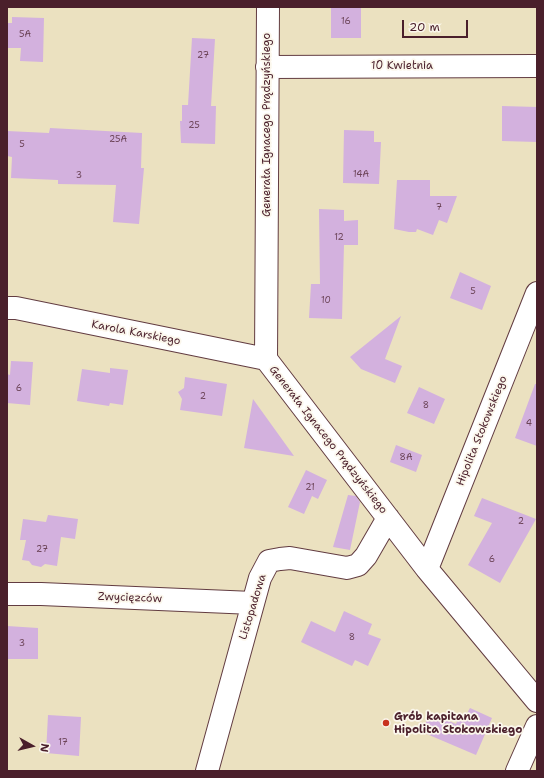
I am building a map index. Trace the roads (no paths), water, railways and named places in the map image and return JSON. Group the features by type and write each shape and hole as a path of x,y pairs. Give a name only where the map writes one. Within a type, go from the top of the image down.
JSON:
{"street":[{"name":"Generała Ignacego Prądzyńskiego","path":"268,7 266,359 427,569 537,701"},
{"name":"10 Kwietnia","path":"267,67 537,66"},
{"name":"Hipolita Stokowskiego","path":"427,569 537,294"},
{"name":"Karola Karskiego","path":"7,308 16,308 266,359"},
{"name":"Listopadowa","path":"208,771 260,578 269,562 290,558 347,568 358,564 366,556 388,518"},
{"name":"Zwycięzców","path":"7,594 41,594 253,603"},
{"path":"517,771 537,726"}],"place":[{"name":"Grób kapitana Hipolita Stokowskiego","path":"386,723"}]}
